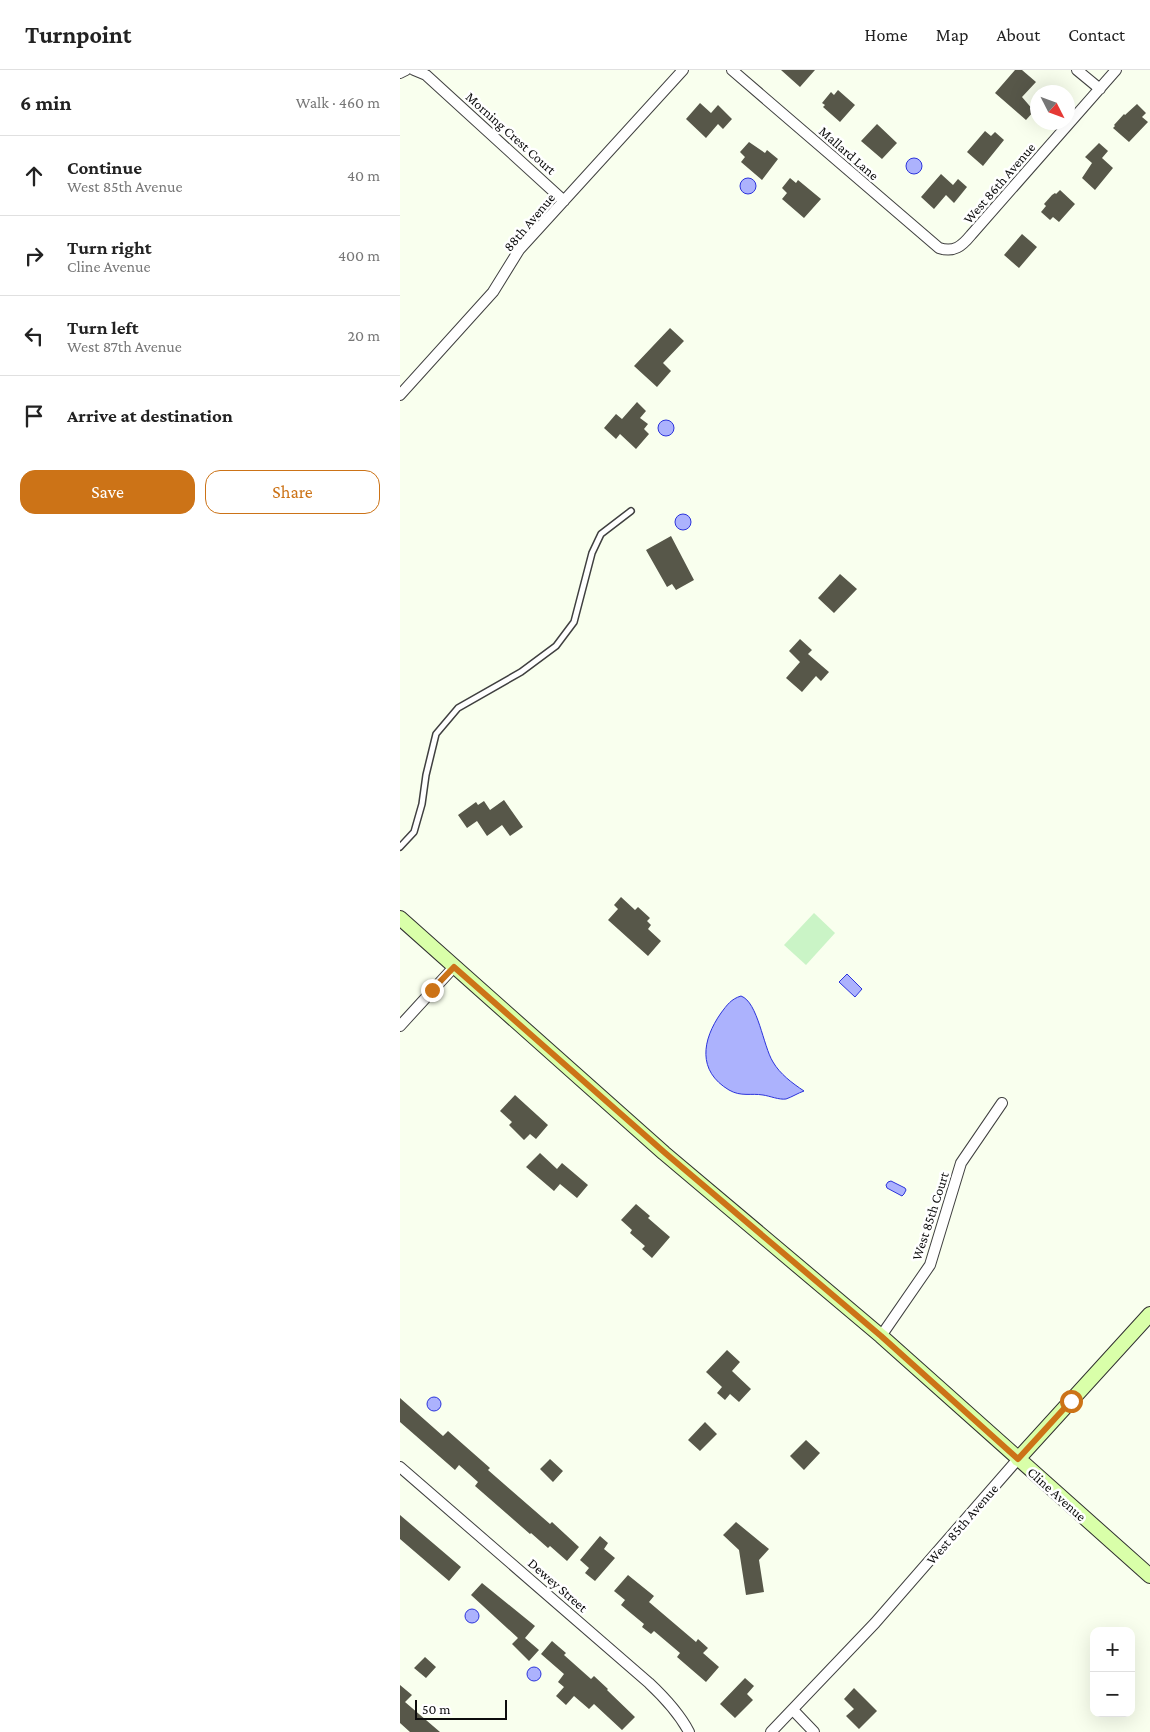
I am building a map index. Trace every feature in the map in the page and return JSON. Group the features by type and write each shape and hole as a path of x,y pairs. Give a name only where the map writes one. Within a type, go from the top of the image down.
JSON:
{"street":[{"path":"400,73 406,70"},
{"name":"Morning Crest Court","path":"414,70 426,75 564,201"},
{"name":"88th Avenue","path":"400,395 493,292 519,250 683,70"},
{"name":"Mallard Lane","path":"732,70 939,248 950,250"},
{"path":"1077,70 1102,87"},
{"name":"West 86th Avenue","path":"950,250 962,246 1116,70"},
{"name":"Cline Avenue","path":"400,918 664,1152 881,1336 1150,1576"},
{"path":"400,1026 454,967"},
{"name":"West 85th Court","path":"881,1336 930,1265 961,1163 1002,1103"},
{"name":"West 85th Avenue","path":"772,1732 876,1624 1018,1459 1150,1314"},
{"name":"Dewey Street","path":"400,1466 649,1683 669,1702 689,1732"},
{"path":"793,1710 814,1732"}],"lane":[{"path":"400,848 414,832 422,804 426,774 436,734 458,708 521,672 556,646 574,622 592,553 601,534 631,511"}],"green space":[{"path":"814,913 835,933 806,965 784,945"}],"water":[{"path":"914,158 922,166 914,174 906,166"},
{"path":"748,178 756,186 748,194 740,186"},
{"path":"663,420 669,420 674,425 672,434 663,436 658,431 658,425"},
{"path":"683,514 691,522 683,530 675,522"},
{"path":"847,974 862,989 855,997 839,982"},
{"path":"741,996 747,1000 756,1015 773,1062 787,1078 804,1091 786,1099 742,1094 729,1090 712,1074 707,1064 706,1054 710,1034 725,1007"},
{"path":"891,1181 905,1188 906,1190 902,1196 887,1188 886,1185"},
{"path":"434,1397 439,1399 441,1404 439,1409 434,1411 429,1409 427,1404 429,1399"},
{"path":"472,1609 477,1611 479,1616 477,1621 472,1623 467,1621 465,1616 467,1611"},
{"path":"534,1667 539,1669 541,1674 539,1679 534,1681 529,1679 527,1674 529,1669"}],"building":[{"path":"781,70 815,70 800,87"},
{"path":"1015,70 1022,70 1036,82 1030,85 1030,88 1022,97 1030,106 1030,116 1026,120 995,93"},
{"path":"838,90 855,105 840,122 823,107 825,105 822,103 831,92 834,95"},
{"path":"700,103 711,113 718,105 732,119 723,129 718,124 706,138 686,119"},
{"path":"1137,104 1146,113 1142,117 1148,122 1129,142 1113,128 1124,114"},
{"path":"877,124 897,143 882,159 861,141"},
{"path":"985,131 991,136 995,132 1004,140 983,166 967,152"},
{"path":"749,142 765,153 767,150 778,159 762,180 741,162 745,157 740,152"},
{"path":"1099,143 1108,151 1102,158 1113,168 1095,190 1082,178 1092,163 1085,157"},
{"path":"941,174 953,185 958,179 967,187 954,203 946,195 934,209 921,197"},
{"path":"790,178 796,183 798,180 821,199 804,218 782,199 787,193 782,188"},
{"path":"1060,190 1075,204 1059,222 1053,217 1050,220 1041,212 1046,206 1044,204 1052,195"},
{"path":"1022,234 1037,247 1019,268 1004,255"},
{"path":"670,328 684,341 663,363 671,371 657,387 634,366"},
{"path":"637,402 646,411 640,418 648,424 644,429 649,434 636,449 620,434 616,439 604,428 616,414 622,419"},
{"path":"671,536 694,580 676,590 672,584 667,587 646,550"},
{"path":"840,574 857,589 834,613 818,598"},
{"path":"800,639 812,650 808,654 829,672 821,681 816,676 802,692 786,678 800,662 789,651"},
{"path":"504,800 523,827 510,836 502,825 487,836 477,821 467,828 458,815 476,802 478,805 484,801 490,810"},
{"path":"621,897 635,910 638,907 650,918 647,921 651,925 648,929 661,941 648,956 608,920 618,909 614,905"},
{"path":"515,1095 548,1125 536,1139 530,1134 524,1140 509,1125 512,1122 500,1111"},
{"path":"540,1153 557,1169 562,1163 588,1185 577,1198 560,1184 554,1191 526,1167"},
{"path":"636,1204 650,1216 648,1218 670,1237 652,1258 642,1249 645,1246 630,1233 632,1230 621,1220"},
{"path":"727,1350 740,1362 732,1371 751,1389 739,1402 730,1394 725,1400 717,1393 722,1387 706,1372"},
{"path":"400,1398 443,1436 448,1431 490,1468 488,1470 550,1524 552,1522 579,1547 567,1561 550,1546 548,1548 530,1534 475,1486 478,1482 459,1465 455,1470 400,1422"},
{"path":"705,1422 717,1434 700,1451 688,1440"},
{"path":"806,1440 820,1453 804,1470 790,1456"},
{"path":"550,1459 563,1471 553,1482 540,1469"},
{"path":"400,1515 461,1567 449,1581 400,1539"},
{"path":"736,1522 769,1549 759,1560 764,1592 746,1595 739,1550 723,1535"},
{"path":"600,1536 608,1543 604,1549 615,1558 595,1581 585,1573 589,1568 580,1560"},
{"path":"628,1575 654,1596 649,1602 696,1642 698,1639 708,1648 703,1653 719,1667 706,1682 677,1657 680,1653 654,1631 651,1634 642,1627 644,1624 621,1605 625,1600 614,1591"},
{"path":"482,1583 535,1626 525,1638 539,1650 529,1661 512,1644 518,1638 471,1595"},
{"path":"552,1641 566,1653 564,1655 591,1679 594,1676 635,1717 622,1730 594,1704 589,1709 574,1696 566,1705 556,1696 564,1687 558,1682 564,1674 541,1654"},
{"path":"425,1657 436,1667 426,1678 414,1668"},
{"path":"745,1678 754,1686 747,1694 753,1700 735,1718 720,1704"},
{"path":"400,1685 412,1695 405,1702 440,1732 410,1732 400,1723"},
{"path":"854,1688 877,1711 859,1729 846,1716 854,1709 844,1699"}],"route":[{"path":"432,990 454,967 664,1152 881,1336 1018,1459 1071,1401"}]}
